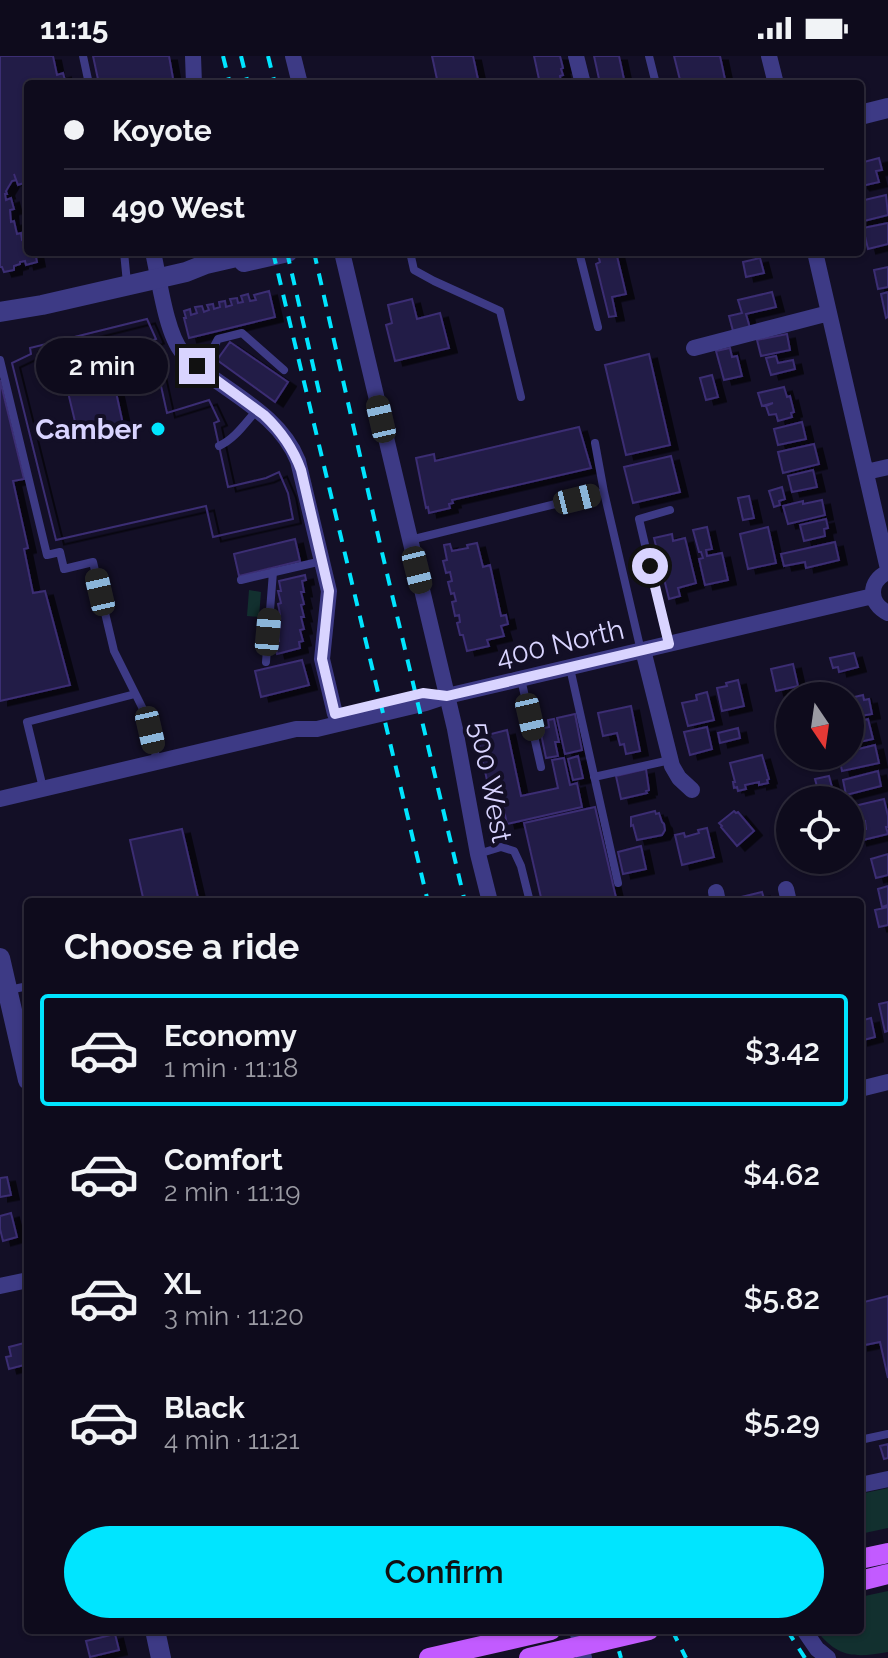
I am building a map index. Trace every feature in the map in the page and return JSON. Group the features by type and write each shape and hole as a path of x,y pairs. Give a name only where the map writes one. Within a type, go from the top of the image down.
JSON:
{"main road":[{"path":"864,1558 888,1553"},
{"path":"864,1580 888,1574"},
{"path":"429,1658 534,1634"},
{"path":"529,1658 632,1634"}],"street":[{"path":"193,56 194,80"},
{"path":"293,56 299,80"},
{"path":"576,56 582,80"},
{"path":"769,56 775,80"},
{"path":"864,114 888,108"},
{"path":"154,256 176,342 185,356 274,424 295,454 329,591 322,659 335,714"},
{"path":"0,312 186,272 241,256"},
{"path":"186,272 208,271 271,256"},
{"name":"500 West","path":"343,256 447,696 489,898"},
{"path":"816,256 888,570 876,581 873,596 878,606 888,613"},
{"path":"694,348 829,313"},
{"path":"866,472 888,467"},
{"name":"400 North","path":"0,799 296,729 317,729 873,596"},
{"path":"642,650 670,760 675,773 692,790"},
{"name":"400 North","path":"296,729 315,719 423,693 447,696"},
{"path":"0,958 7,990 23,1032"},
{"path":"864,1088 888,1082"},
{"path":"0,1286 24,1281"},
{"path":"864,1484 888,1479"},
{"path":"156,1634 161,1658"},
{"path":"578,1634 584,1658"},
{"path":"807,1634 828,1658"}],"lane":[{"path":"83,56 88,80"},
{"path":"649,56 655,80"},
{"path":"124,256 128,285"},
{"path":"411,256 414,270 500,311 521,397"},
{"path":"580,256 598,327"},
{"path":"201,369 218,339 242,333 284,370"},
{"path":"0,360 47,555 60,552 64,569 93,562 114,651 147,717 157,761"},
{"path":"219,446 237,434 257,410"},
{"path":"595,443 642,650"},
{"path":"409,540 604,492"},
{"path":"669,644 639,519 670,510"},
{"path":"241,580 322,560"},
{"path":"266,662 273,572"},
{"path":"570,667 618,883"},
{"path":"521,679 541,767"},
{"path":"43,788 27,722 135,694"},
{"path":"594,777 670,760"},
{"path":"478,854 501,847 514,851 529,898"},
{"path":"7,990 24,987"},
{"path":"864,1439 888,1434"}],"green space":[{"path":"249,590 261,592 259,617 247,616"},
{"path":"888,1488 888,1528 864,1533 864,1493"},
{"path":"888,1591 888,1652 848,1654 832,1646 820,1634 864,1634 864,1596"}],"building":[{"path":"0,56 53,56 57,75 63,73 65,80 24,80 24,183 18,185 14,174 16,180 12,181 5,194 6,200 11,198 14,209 10,210 11,222 14,221 17,234 21,233 24,239 24,256 36,256 37,262 26,265 25,261 20,262 14,270 4,272 0,267"},
{"path":"93,56 169,56 173,80 98,80"},
{"path":"432,56 473,56 478,80 437,80"},
{"path":"534,56 560,56 563,68 561,80 539,80"},
{"path":"594,56 619,56 624,80 599,79"},
{"path":"674,56 720,56 725,80 680,80"},
{"path":"879,158 882,170 876,171 879,182 864,186 864,162"},
{"path":"886,195 888,215 864,221 864,200"},
{"path":"888,223 888,244 868,249 864,228"},
{"path":"598,256 617,256 626,294 612,297 616,316 609,317 596,264 600,262"},
{"path":"760,258 764,273 746,277 743,262"},
{"path":"888,267 888,287 878,289 874,270"},
{"path":"269,291 275,317 189,338 184,311 190,309 191,315 197,313 195,307 202,306 204,312 209,310 207,305 213,304 214,309 220,307 219,302 225,301 226,307 232,305 230,299 237,298 238,303 243,302 241,296 248,294 250,301 256,300 254,295"},
{"path":"772,292 776,307 746,314 750,328 733,331 729,316 742,313 738,300"},
{"path":"888,292 888,317 886,318 881,294"},
{"path":"412,299 417,319 440,313 449,348 395,361 386,325 392,323 388,305"},
{"name":"Camber","path":"147,319 156,339 151,341 167,413 209,400 219,421 214,423 228,487 279,472 288,493 293,519 213,537 206,506 56,540 12,363 31,354 30,348","holes":["112,374 123,424 78,434 66,384"]},
{"name":"Camber","path":"147,319 156,339 151,341 167,413 209,400 219,421 214,423 228,487 279,472 288,493 293,519 213,537 206,506 56,540 12,363 31,354 30,348"},
{"path":"787,334 790,350 761,356 757,340"},
{"path":"230,342 288,382 275,402 217,360"},
{"path":"730,348 732,357 737,356 742,376 724,380 716,351"},
{"path":"649,354 670,445 626,455 605,365"},
{"path":"776,356 778,363 793,360 795,369 771,375 766,358"},
{"path":"712,375 718,397 706,400 700,378"},
{"path":"0,380 24,479 13,481 28,548 24,549 33,593 45,591 70,685 0,701"},
{"path":"784,387 794,412 791,413 792,417 778,421 776,414 769,415 766,406 773,403 762,406 758,393"},
{"path":"802,422 806,439 778,445 774,429"},
{"path":"579,427 591,468 452,500 450,508 429,513 426,508 416,458 434,454 435,461"},
{"path":"814,444 819,464 783,473 778,452"},
{"path":"671,456 680,492 633,503 624,467"},
{"path":"813,470 817,487 792,492 788,476"},
{"path":"782,487 785,499 774,507 769,491"},
{"path":"749,496 754,518 743,520 738,498"},
{"path":"822,500 825,515 788,524 783,506"},
{"path":"826,519 828,528 824,529 825,536 804,541 800,525"},
{"path":"707,527 712,549 706,550 707,556 722,553 728,580 705,585 699,559 703,558 693,530"},
{"path":"768,527 776,563 748,569 740,534"},
{"path":"672,534 673,541 685,538 696,583 678,588 680,596 669,599 654,538"},
{"path":"295,539 300,561 239,576 234,554"},
{"path":"835,542 839,560 806,568 805,562 784,566 781,554"},
{"path":"477,543 483,567 490,565 501,616 506,615 508,624 501,626 504,636 487,640 489,646 467,651 457,623 460,622 459,615 455,616 452,602 456,601 448,582 452,581 450,572 446,573 443,561 447,560 444,545 450,544 452,551"},
{"path":"305,575 306,580 302,581 304,592 301,592 304,629 300,630 303,641 299,642 300,648 277,654 274,642 279,641 276,629 280,628 277,615 280,614 278,604 281,603 279,581"},
{"path":"854,653 858,667 839,672 838,667 833,668 830,658"},
{"path":"302,660 309,685 261,697 255,671"},
{"path":"793,664 797,682 776,682 776,691 771,669"},
{"path":"738,680 744,706 722,711 717,688"},
{"path":"707,692 714,720 688,726 682,703 697,700 696,695"},
{"path":"869,699 872,714 864,715 864,700"},
{"path":"631,706 640,751 626,754 617,733 603,736 598,713"},
{"path":"575,714 582,750 565,754 557,718"},
{"path":"554,719 559,742 555,742 558,756 546,758 540,729 549,727 548,720"},
{"path":"868,719 873,739 864,741 864,720"},
{"path":"707,727 712,749 690,755 684,732"},
{"path":"738,728 740,738 720,743 718,733"},
{"path":"507,730 521,796 558,788 552,760 564,758 570,785 577,783 582,807 507,824 502,801 492,803 479,744 483,736"},
{"path":"875,745 879,763 864,766 864,748"},
{"path":"762,755 768,783 745,785 746,789 738,791 737,787 734,788 730,763"},
{"path":"578,756 583,778 573,780 568,759"},
{"path":"646,769 647,793 621,799 616,776"},
{"path":"878,771 881,786 864,790 864,786 844,786 843,780"},
{"path":"829,776 832,786 817,786 815,779"},
{"path":"884,799 888,834 864,840 864,804"},
{"path":"595,807 616,898 541,898 524,823"},
{"path":"655,811 664,824 662,835 637,840 631,817"},
{"path":"734,811 754,831 737,846 719,823"},
{"path":"707,828 714,857 682,865 675,835 684,833 685,837"},
{"path":"182,829 198,898 143,898 130,840"},
{"path":"641,846 646,869 623,874 618,852"},
{"path":"888,854 888,875 876,878 871,859"},
{"path":"888,886 888,905 882,907 878,889"},
{"path":"762,892 764,898 737,898"},
{"path":"888,907 888,925 879,927 875,910"},
{"path":"888,1002 888,1031 885,1032 879,1004"},
{"path":"871,1018 875,1037 864,1040 864,1020"},
{"path":"7,1177 11,1195 0,1197 0,1178"},
{"path":"11,1213 17,1237 3,1241 0,1216"},
{"path":"888,1296 888,1378 880,1342 864,1345 864,1302"},
{"path":"24,1343 24,1365 9,1369 6,1357 11,1356 9,1347"},
{"path":"888,1444 888,1458 884,1459 880,1446"},
{"path":"115,1634 119,1650 90,1657 86,1641"}],"railway":[{"path":"223,56 229,80"},
{"path":"241,56 247,80"},
{"path":"268,56 274,80"},
{"path":"274,256 427,898"},
{"path":"288,256 320,396"},
{"path":"315,256 464,898"},
{"path":"614,1634 621,1658"},
{"path":"674,1634 686,1658"},
{"path":"790,1634 805,1658"}],"place":[{"name":"Camber","path":"158,429"}],"route":[{"path":"197,366 264,415 295,454 329,591 322,659 335,714 423,693 447,696 669,644 650,566"}]}
